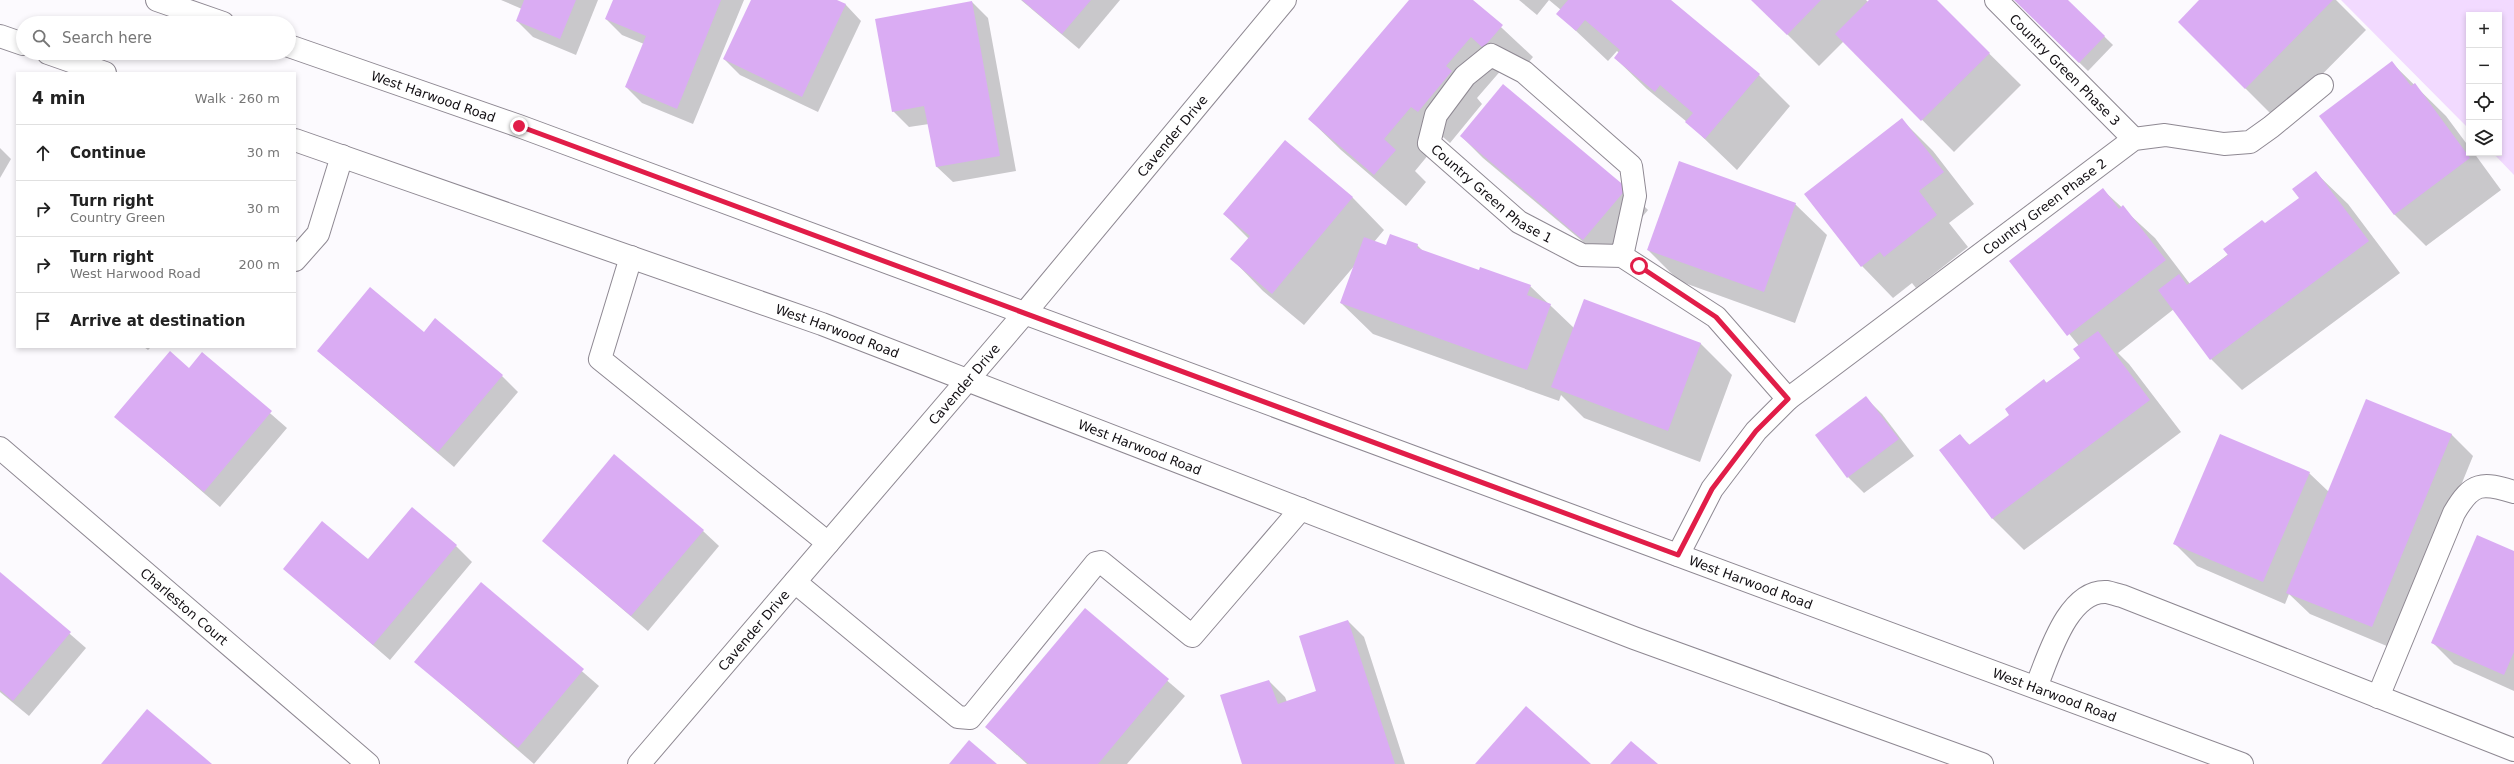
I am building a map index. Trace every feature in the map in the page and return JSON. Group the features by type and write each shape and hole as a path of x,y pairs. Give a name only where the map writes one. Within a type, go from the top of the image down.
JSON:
{"main road":[{"path":"157,0 203,16"},
{"name":"Cavender Drive","path":"639,764 1024,314 1285,0"},
{"name":"Country Green Phase 3","path":"1996,0 2134,139"},
{"path":"0,36 16,42"},
{"name":"West Harwood Road","path":"296,48 519,126 2242,764"},
{"name":"Country Green Phase 1","path":"1491,54 1524,72 1630,166 1634,196 1622,256 1582,256 1519,222 1429,143 1436,115 1465,76 1491,54"},
{"path":"68,60 102,72"},
{"name":"Country Green Phase 2","path":"1678,555 1712,489 1756,431 1788,399 2134,139 2165,135 2224,144 2250,142 2271,127 2322,85"},
{"name":"West Harwood Road","path":"296,140 822,324 1634,638 1982,764"},
{"path":"296,259 318,234 342,156"},
{"path":"1622,256 1716,317 1788,399"},
{"path":"632,258 600,359 828,543"},
{"name":"Charleston Court","path":"0,448 368,764"},
{"path":"2378,697 2454,513 2465,494 2488,484 2514,492"},
{"path":"795,582 958,718 964,719 970,718 1096,563 1101,562 1192,636 1301,509"},
{"path":"2036,687 2063,624 2071,611 2079,602 2091,596 2106,592 2122,596 2514,750"}],"shaded area":[{"path":"2341,0 2514,0 2514,175 2496,156 2502,156 2502,12 2466,12 2466,126"}],"building":[{"path":"524,0 576,0 560,39 516,21"},
{"path":"613,0 721,0 677,109 625,87 646,36 605,19"},
{"path":"751,0 837,0 846,4 802,97 723,59"},
{"path":"1022,0 1091,0 1062,34"},
{"path":"1409,0 1473,0 1503,25 1483,48 1471,37 1446,66 1452,71 1418,112 1411,107 1384,139 1396,150 1374,175 1308,119"},
{"path":"1568,0 1671,0 1760,74 1705,139 1685,122 1693,113 1660,85 1655,92 1614,58 1620,50 1585,20 1576,31 1556,14"},
{"path":"1751,0 1821,0 1787,35"},
{"path":"1869,0 1937,0 1990,53 1921,121 1835,34"},
{"path":"2014,0 2068,0 2105,36 2079,63"},
{"path":"2199,0 2333,0 2245,89 2178,22"},
{"path":"972,1 1000,156 936,167 924,106 892,112 875,19"},
{"path":"2392,61 2411,86 2415,83 2466,153 2466,156 2470,158 2394,215 2319,116"},
{"path":"1503,84 1627,188 1583,240 1460,136"},
{"path":"1902,118 1944,172 1919,191 1937,215 1884,257 1880,252 1861,267 1804,194"},
{"path":"1285,140 1353,197 1272,294 1230,259 1250,236 1223,214"},
{"path":"1679,161 1796,203 1764,292 1647,250"},
{"path":"2316,171 2369,241 2210,360 2158,290 2179,274 2187,285 2228,255 2223,249 2262,220 2265,223 2299,198 2292,189"},
{"path":"2103,188 2119,209 2123,205 2166,260 2067,336 2009,261"},
{"path":"1390,234 1418,244 1417,248 1479,270 1480,267 1531,285 1527,295 1551,304 1527,370 1340,303 1364,237 1386,245"},
{"path":"370,287 424,332 435,318 503,375 438,452 317,351"},
{"path":"1584,299 1701,343 1668,431 1551,387"},
{"path":"2098,331 2150,400 1992,519 1939,450 1960,434 1969,445 2009,415 2005,409 2044,379 2046,383 2080,358 2073,349"},
{"path":"170,351 189,368 202,352 272,411 204,492 114,417"},
{"path":"1866,396 1899,439 1847,478 1815,435"},
{"path":"2366,399 2452,434 2372,627 2286,593"},
{"path":"2220,434 2310,472 2263,582 2173,544"},
{"path":"614,454 704,530 631,616 542,541"},
{"path":"412,507 457,545 373,645 283,569 322,521 368,559"},
{"path":"2477,535 2514,551 2514,652 2504,675 2431,643"},
{"path":"0,572 71,632 13,701 0,690"},
{"path":"481,582 584,669 518,748 414,662"},
{"path":"1085,608 1169,679 1098,764 1029,764 985,727"},
{"path":"1348,620 1395,764 1242,764 1220,695 1269,680 1278,704 1316,691 1299,636"},
{"path":"1526,706 1591,764 1475,764"},
{"path":"147,709 212,764 101,764"},
{"path":"969,740 997,764 949,764"},
{"path":"1631,741 1658,764 1610,764"}],"route":[{"path":"519,126 1207,382 1678,555 1712,489 1756,431 1788,399 1716,317 1639,266"}]}
